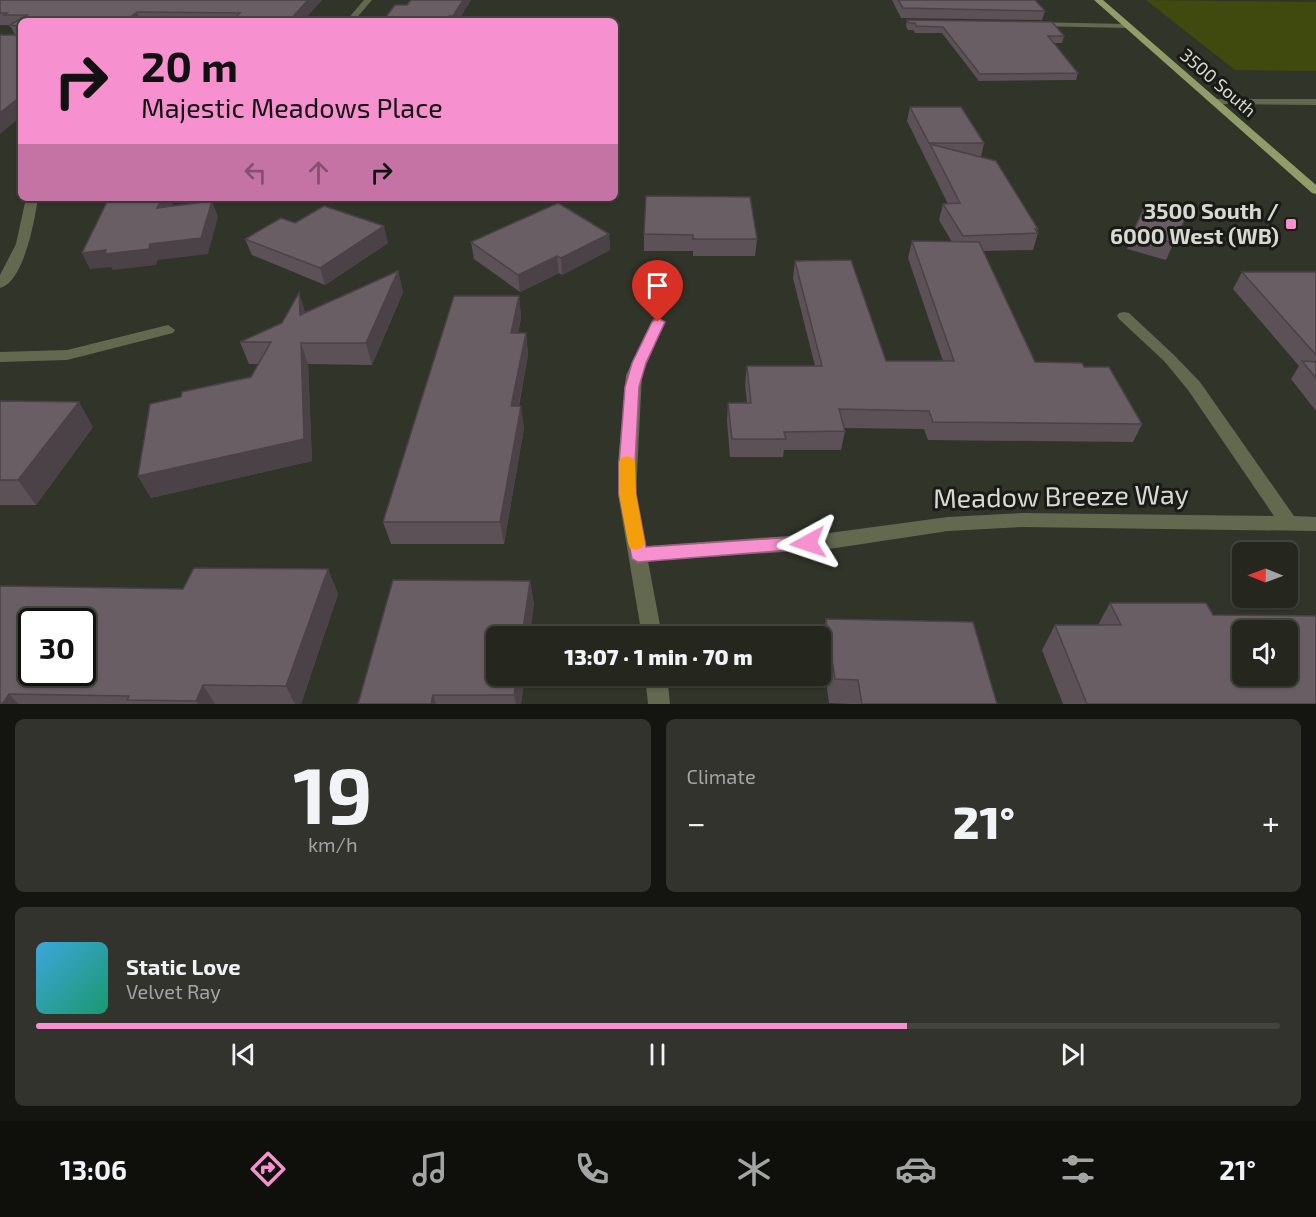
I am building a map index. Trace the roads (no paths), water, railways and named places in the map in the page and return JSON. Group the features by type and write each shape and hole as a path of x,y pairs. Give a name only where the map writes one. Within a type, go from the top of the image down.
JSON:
{"main road":[{"name":"3500 South","path":"1098,0 1316,191"}],"street":[{"path":"353,18 368,0"},
{"path":"1029,24 1127,26"},
{"path":"1213,101 1316,102"},
{"path":"0,284 10,271 25,241 32,201"},
{"path":"1124,316 1175,364 1194,386 1289,524"},
{"path":"650,626 627,494 627,464 632,387 639,363 658,322"},
{"path":"0,357 67,355 168,330"},
{"name":"Meadow Breeze Way","path":"638,554 829,541 948,524 1023,520 1316,524"},
{"path":"657,686 658,704"}],"place":[{"name":"3500 South / 6000 West (WB)","path":"1291,224"}]}
